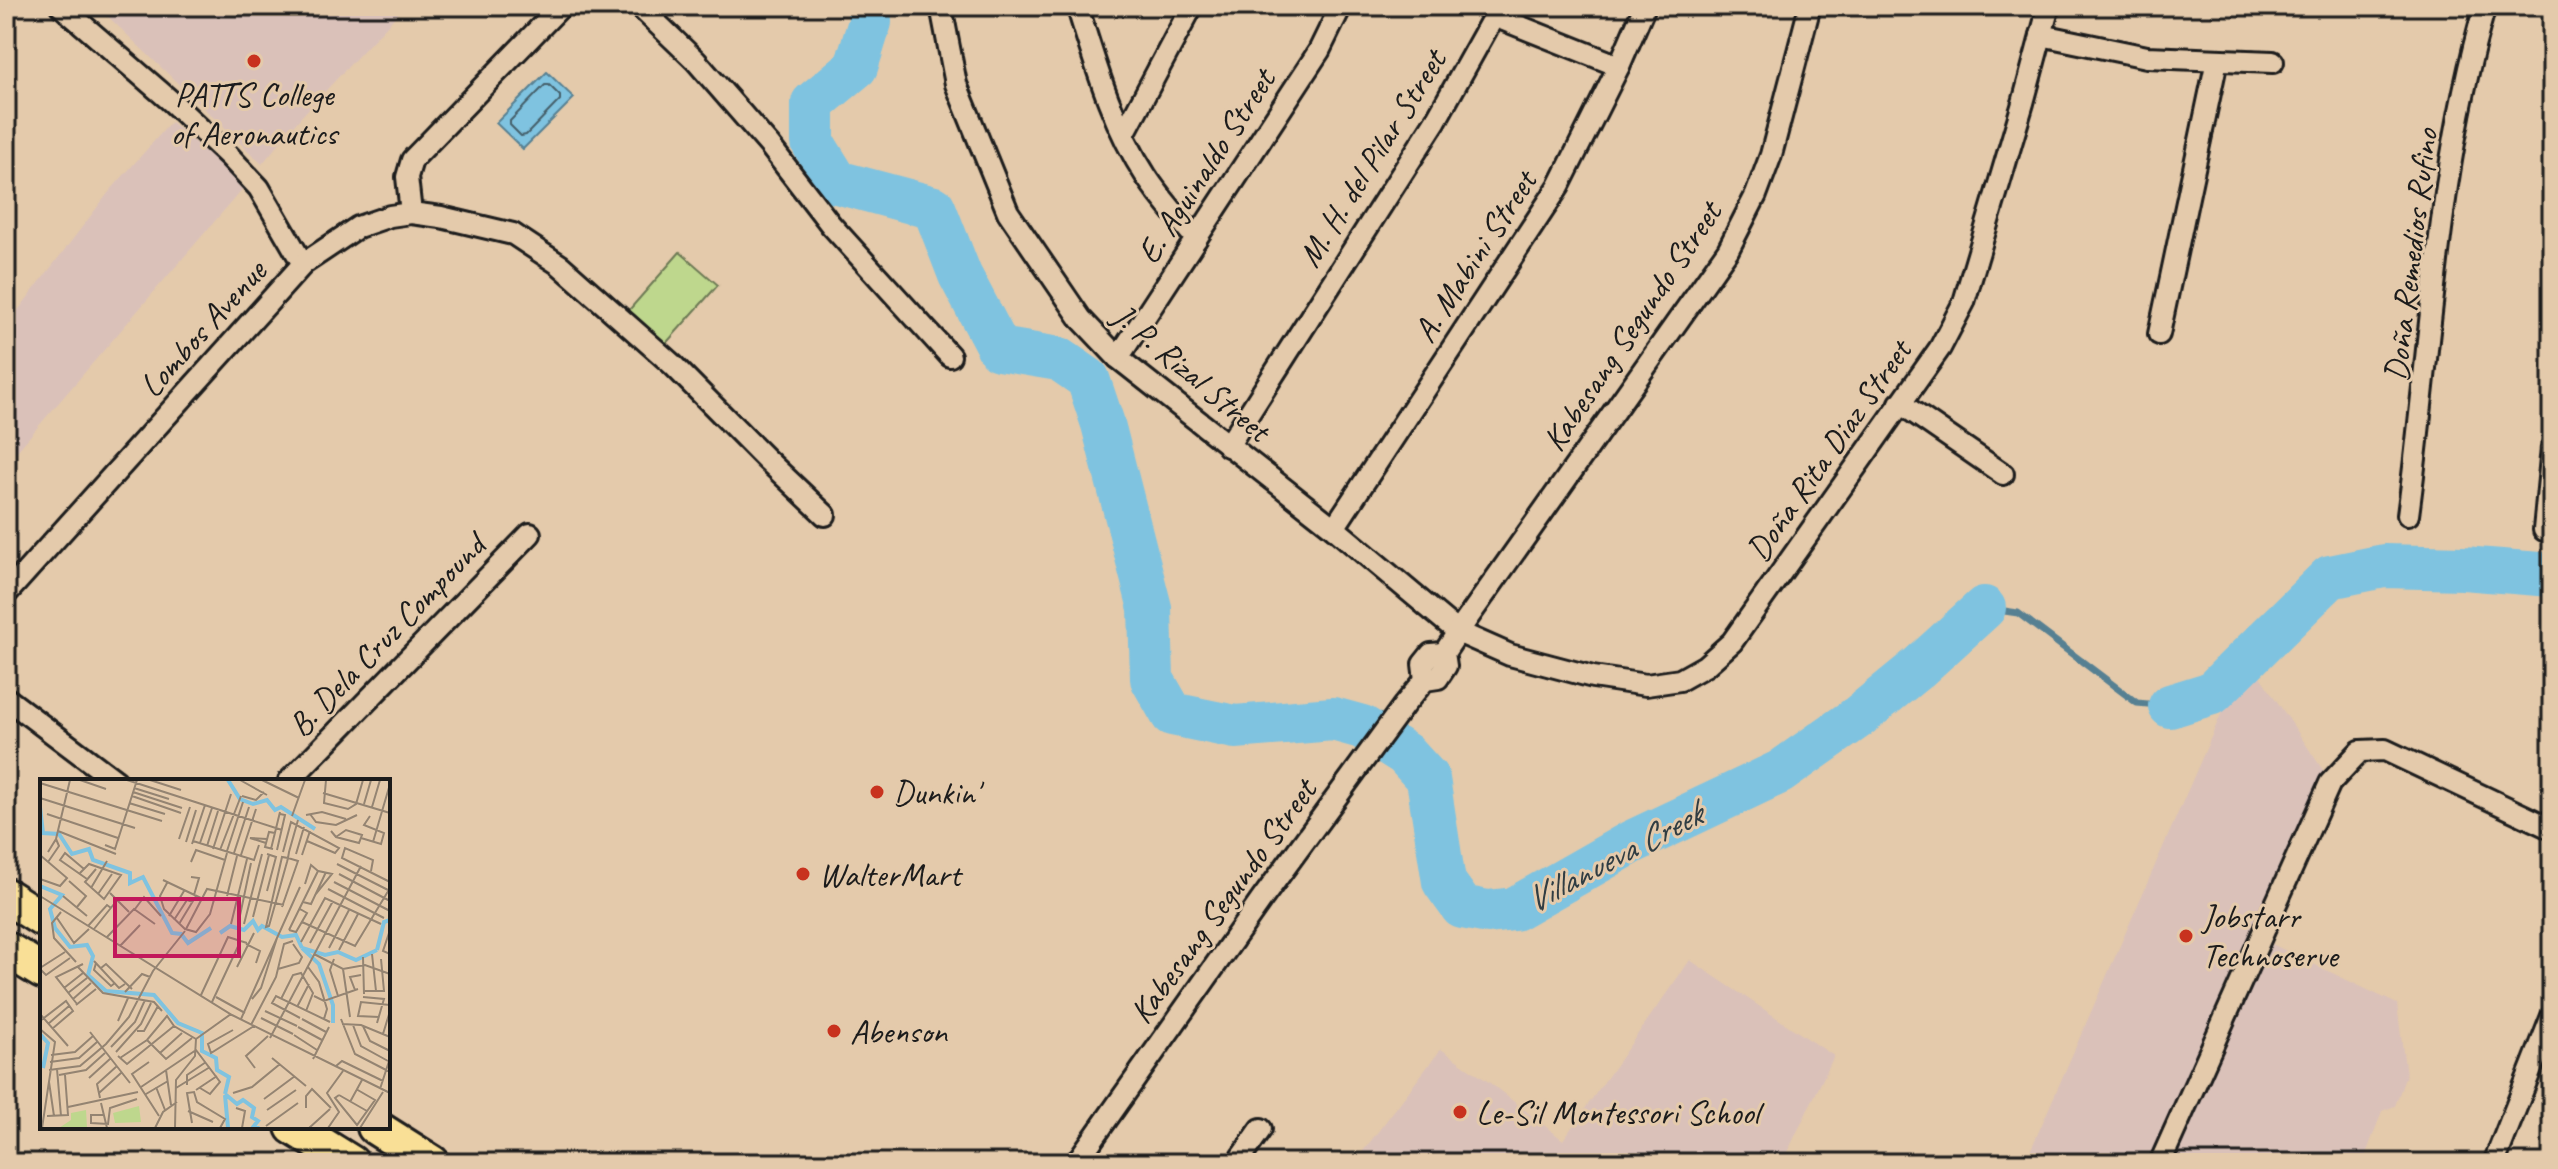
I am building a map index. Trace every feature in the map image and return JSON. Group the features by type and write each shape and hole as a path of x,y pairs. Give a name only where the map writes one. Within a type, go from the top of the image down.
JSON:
{"main road":[{"path":"6,896 40,918"},
{"path":"6,949 40,970"},
{"path":"296,1129 351,1163"},
{"path":"378,1129 432,1163"}],"street":[{"name":"Lombos Avenue","path":"6,594 303,264 259,188 229,156 61,6"},
{"path":"411,213 407,177 412,160 561,6"},
{"path":"639,6 696,61 770,146 831,225 950,356"},
{"name":"J. P. Rizal Street","path":"941,6 956,84 1008,212 1081,319 1118,358 1334,528 1458,632"},
{"path":"1081,6 1080,15 1106,97 1124,134 1147,177 1196,239"},
{"path":"1124,134 1192,6"},
{"name":"E. Aguinaldo Street","path":"1118,358 1319,51 1341,6"},
{"name":"A. Mabini Street","path":"1334,528 1559,186 1619,66 1645,6"},
{"name":"Kabesang Segundo Street","path":"1076,1163 1262,899 1404,705 1425,680 1438,678 1446,666 1444,653 1458,632 1728,250 1756,195 1771,155 1810,6"},
{"name":"Doña Rita Diaz Street","path":"1458,632 1510,655 1593,677 1646,685 1680,680 1705,666 1732,642 1940,348 1964,302 2049,6"},
{"name":"Doña Remedios Rufino","path":"2408,515 2422,414 2434,270 2453,148 2485,6"},
{"name":"M. H. del Pilar Street","path":"1228,446 1436,120 1494,16 1619,66"},
{"path":"2041,35 2147,57 2273,62"},
{"path":"2159,334 2217,60"},
{"path":"303,264 358,227 390,216 411,213 441,217 513,234 560,265 689,379 825,515"},
{"path":"1900,403 2003,474"},
{"path":"2544,530 2552,447"},
{"name":"B. Dela Cruz Compound","path":"291,779 530,534"},
{"path":"6,698 113,779"},
{"path":"2160,1163 2330,783 2360,751 2385,750 2552,829"},
{"path":"2494,1163 2552,1016"},
{"path":"1237,1163 1261,1129"}],"shaded area":[{"name":"PATTS College of Aeronautics","path":"97,6 405,6 301,117 262,164"},
{"path":"171,122 245,186 12,457 6,453 6,326 109,192"},
{"path":"2254,667 2335,788 2272,944 2397,1004 2406,1075 2395,1106 2382,1111 2365,1163 2025,1163 2229,696"},
{"path":"1690,960 1834,1056 1782,1163 1354,1163 1441,1049 1563,1140"}],"green space":[{"path":"680,252 718,285 660,350 623,317"}],"water":[{"path":"547,72 574,98 523,149 496,123"}],"waterway":[{"name":"Villanueva Creek","path":"869,6 870,22 856,67 813,103 813,143 837,182 934,208 960,275 999,349 1059,359 1088,379 1103,424 1150,608 1152,679 1172,714 1235,727 1333,719 1362,727 1405,754 1428,779 1444,882 1462,907 1488,912 1514,909 1632,842 1780,772 1858,717 1984,608"},
{"name":"Villanueva Creek","path":"2170,706 2212,693 2330,577 2384,566 2552,575"},
{"name":"Villanueva Creek","path":"1984,608 2018,613 2137,703 2170,706"}],"place":[{"name":"PATTS College of Aeronautics","path":"254,61"},
{"name":"Dunkin'","path":"877,792"},
{"name":"WalterMart","path":"803,874"},
{"name":"Jobstarr Technoserve","path":"2186,936"},
{"name":"Abenson","path":"834,1031"},
{"name":"Le-Sil Montessori School","path":"1460,1112"}]}
